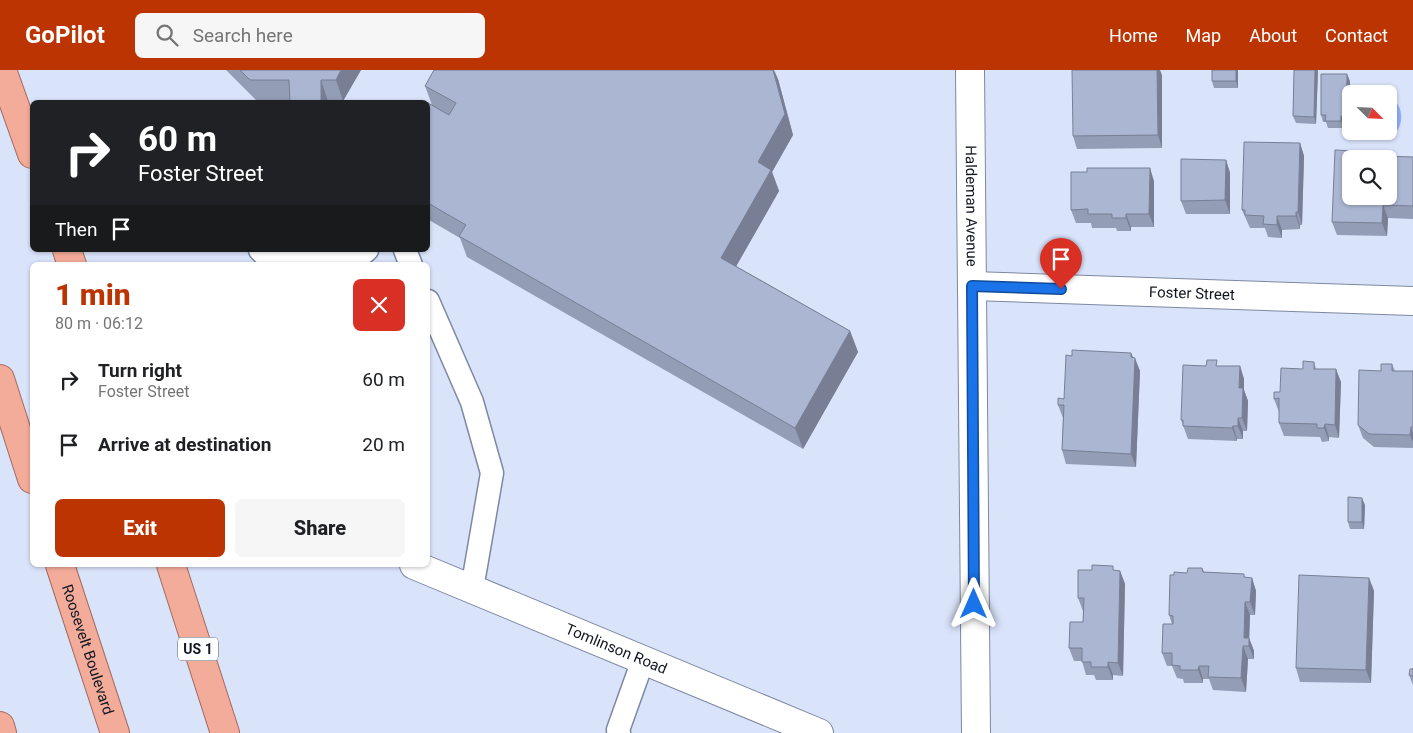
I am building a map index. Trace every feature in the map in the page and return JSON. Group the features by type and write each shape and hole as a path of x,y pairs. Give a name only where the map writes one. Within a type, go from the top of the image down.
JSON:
{"highway":[{"path":"2,70 30,148"},
{"path":"0,379 30,473"},
{"name":"Roosevelt Boulevard","path":"61,567 115,733"},
{"name":"US 1","path":"172,567 225,733"},
{"path":"0,726 2,733"}],"street":[{"name":"Haldeman Avenue","path":"970,70 976,733"},
{"name":"Foster Street","path":"972,286 1413,301"},
{"name":"Tomlinson Road","path":"419,567 818,733"}],"lane":[{"path":"262,252 264,254 362,254 364,252"},
{"path":"430,306 472,402 492,473 472,589"},
{"path":"619,733 618,730 643,660"}],"water":[{"path":"1398,106 1401,118 1398,129"}],"building":[{"path":"240,70 341,70 336,80 321,80 321,100 290,100 289,80 250,80"},
{"path":"434,70 773,70 785,114 758,162 771,170 721,258 850,331 795,428 459,236 466,225 430,204 430,104 449,115 456,103 425,86"},
{"path":"1072,70 1157,70 1158,135 1073,136"},
{"path":"1212,70 1236,70 1236,81 1212,81"},
{"path":"1294,70 1315,70 1314,117 1293,116"},
{"path":"1321,74 1347,74 1347,85 1342,85 1341,121 1325,121 1326,115 1321,115"},
{"path":"1244,142 1300,143 1298,212 1296,212 1296,216 1277,216 1277,225 1263,224 1264,216 1245,215 1245,210 1242,210"},
{"path":"1335,150 1342,150 1342,205 1383,205 1382,223 1332,222"},
{"path":"1397,157 1413,157 1413,206 1383,205 1397,205"},
{"path":"1181,159 1226,160 1225,200 1181,201"},
{"path":"1087,168 1150,168 1149,214 1126,214 1126,218 1112,218 1112,214 1088,214 1088,209 1071,210 1071,172 1087,172"},
{"path":"1072,350 1131,353 1131,357 1135,358 1131,454 1062,450 1064,405 1058,405 1058,398 1064,399 1066,355 1072,356"},
{"path":"1207,360 1217,360 1216,366 1240,366 1239,388 1243,388 1242,418 1238,418 1238,426 1233,426 1232,428 1183,426 1183,420 1181,420 1183,365 1206,366"},
{"path":"1303,361 1314,362 1314,369 1336,369 1335,425 1325,424 1324,428 1317,428 1317,424 1279,423 1279,398 1274,399 1274,392 1280,392 1281,368 1303,369"},
{"path":"1381,364 1392,364 1392,371 1413,371 1413,427 1411,427 1410,435 1369,434 1358,425 1359,370 1381,371"},
{"path":"1348,497 1362,498 1362,522 1348,522"},
{"path":"1092,565 1113,566 1113,570 1120,571 1118,663 1108,662 1108,667 1091,667 1091,662 1082,662 1082,648 1069,648 1070,622 1083,622 1084,598 1078,598 1078,570 1092,570"},
{"path":"1188,568 1202,568 1203,572 1244,574 1244,577 1252,578 1250,602 1245,602 1244,638 1249,638 1249,646 1243,646 1241,678 1208,677 1209,666 1199,666 1198,670 1180,670 1180,666 1172,665 1172,653 1162,653 1163,624 1173,624 1173,616 1169,615 1170,575 1174,575 1174,572 1187,573"},
{"path":"1299,575 1369,578 1366,670 1296,668"},
{"path":"1410,669 1413,669 1413,676 1409,675"}],"route":[{"path":"974,604 972,286 1061,289"}]}
